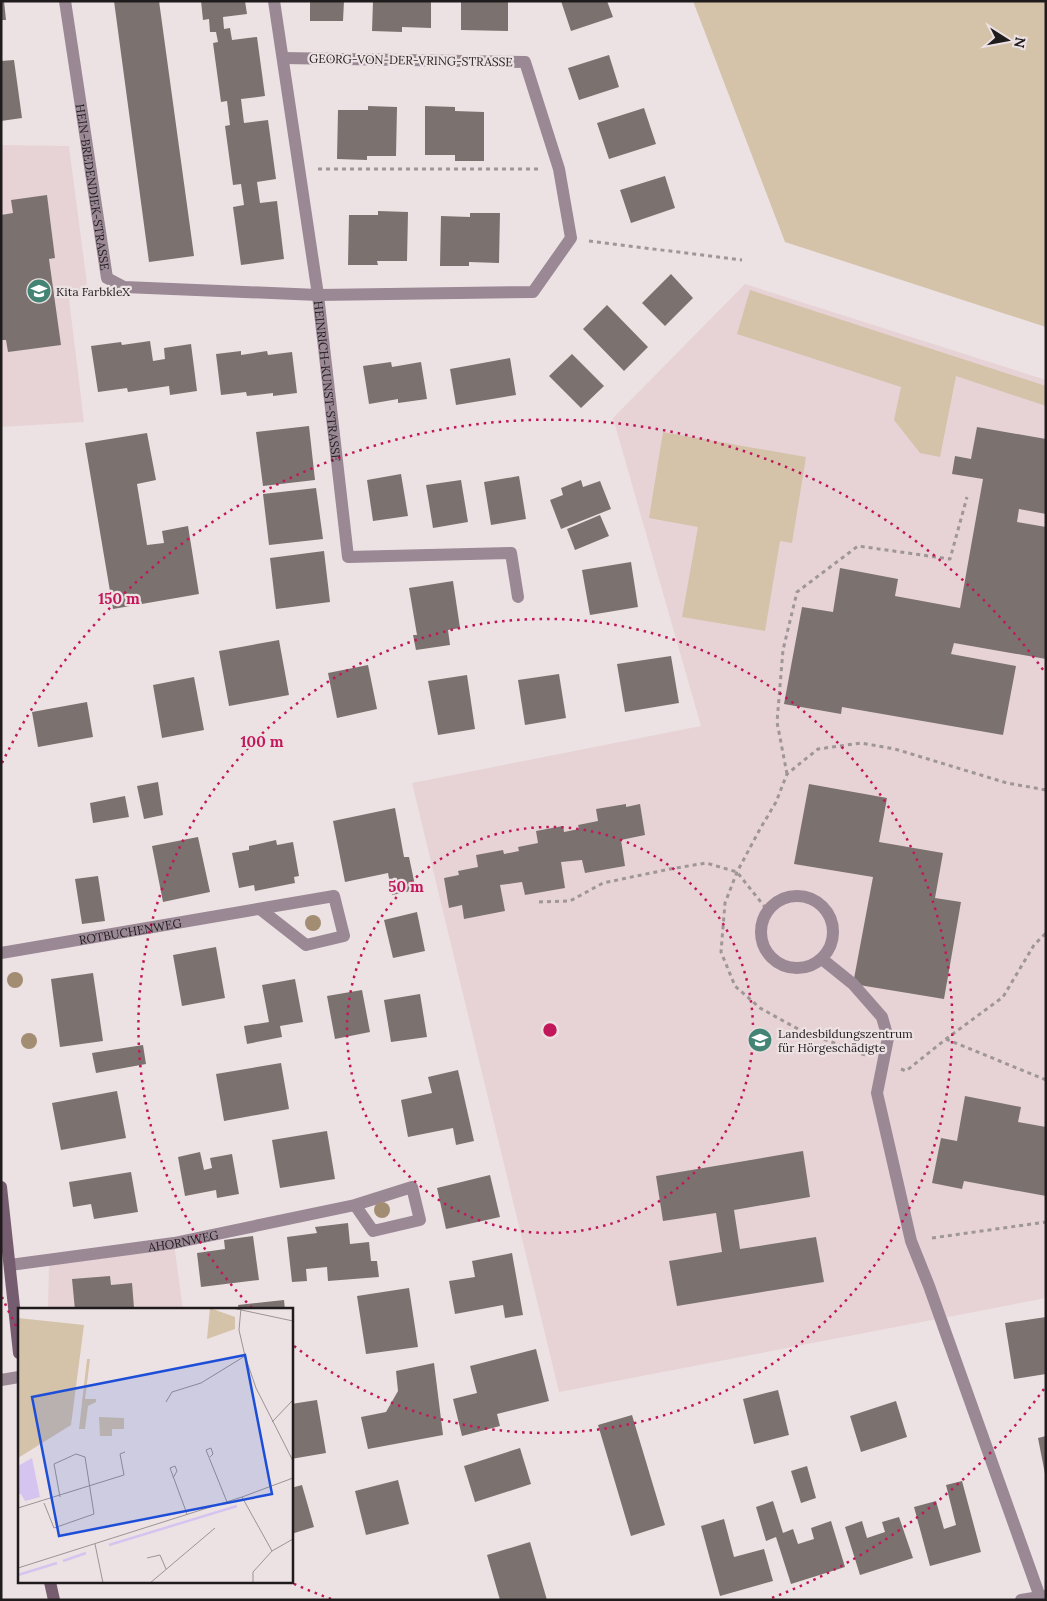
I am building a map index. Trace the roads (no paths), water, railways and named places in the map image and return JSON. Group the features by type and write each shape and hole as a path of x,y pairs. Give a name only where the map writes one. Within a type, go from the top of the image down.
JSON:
{"main road":[{"path":"1,1188 18,1343"},
{"path":"50,1584 54,1600"}],"street":[{"name":"HEIN-BREDENDIEK-STRASSE","path":"65,1 107,278 124,287 318,295"},
{"name":"HEINRICH-KUNST-STRASSE","path":"274,1 318,295 348,557 511,553 518,597"},
{"name":"GEORG-VON-DER-VRING-STRASSE","path":"283,58 525,62 559,169 571,238 533,292 318,295"},
{"name":"ROTBUCHENWEG","path":"1,953 334,896 344,936 306,945 260,909"},
{"path":"787,897 811,898 821,905 833,925 830,949 822,958 812,965 801,968 789,968 769,956 763,945 761,934 762,922 768,911 787,897"},
{"path":"822,958 853,984 882,1017 888,1038 877,1093 912,1241 1043,1597 1021,1600"},
{"name":"AHORNWEG","path":"10,1265 174,1243 355,1205 412,1187 420,1220 373,1231 355,1205"},
{"path":"1,1380 18,1377"}],"place":[{"name":"Kita FarbkleX","path":"39,291"},
{"name":"Landesbildungszentrum für Hörgeschädigte","path":"760,1040"}]}
